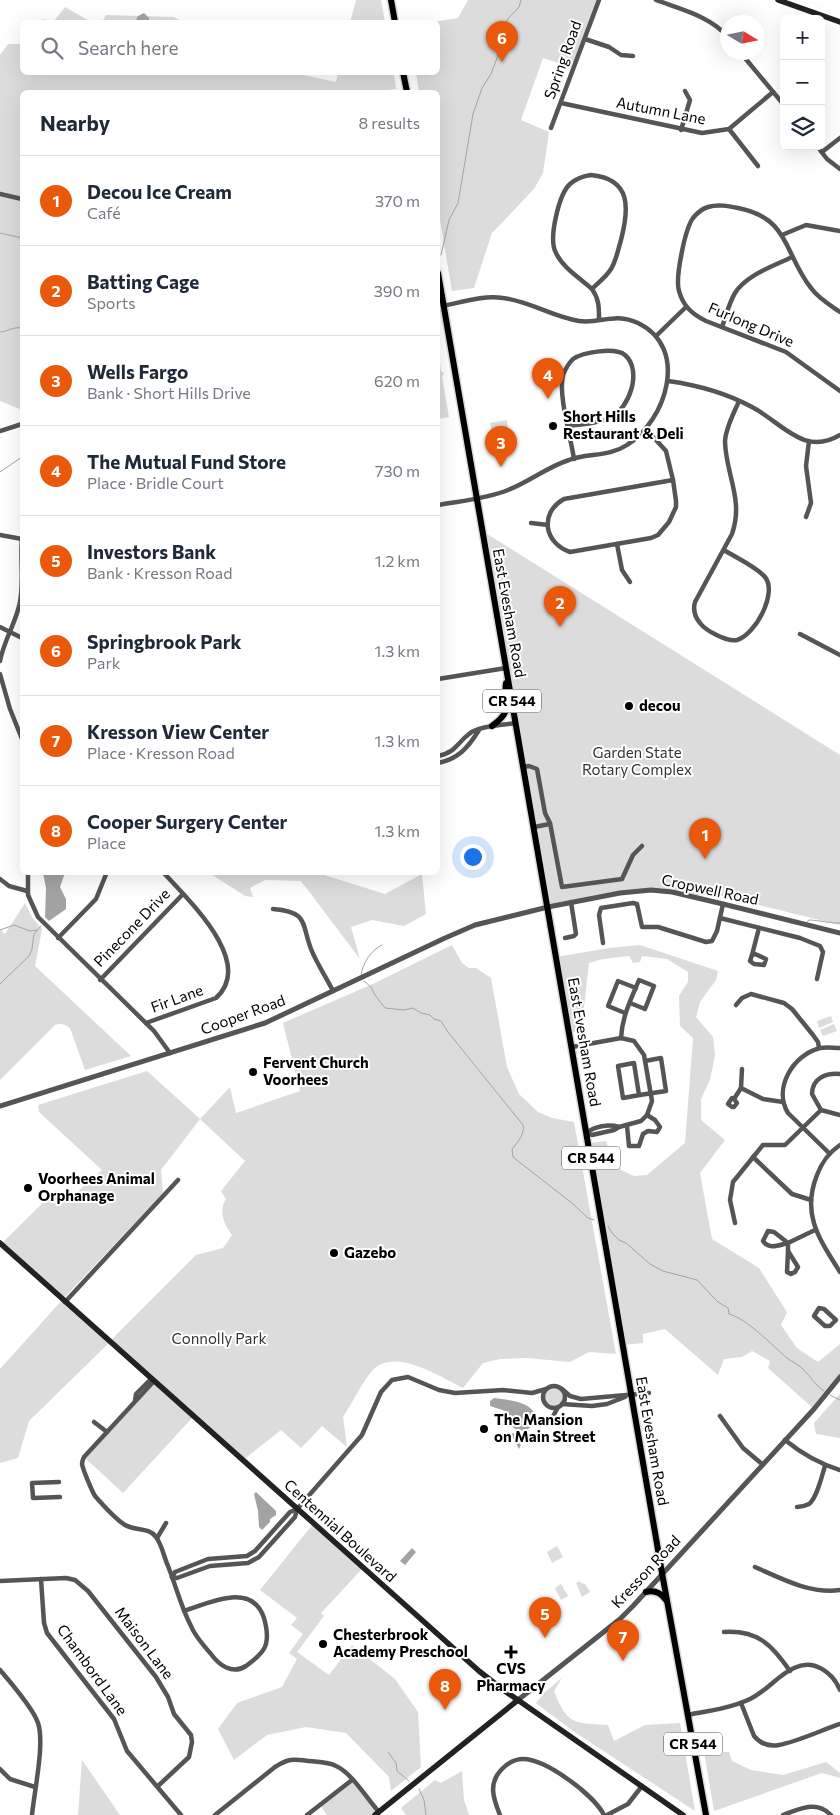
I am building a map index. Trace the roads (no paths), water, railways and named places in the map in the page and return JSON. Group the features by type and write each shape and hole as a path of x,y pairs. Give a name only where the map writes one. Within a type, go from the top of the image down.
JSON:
{"main road":[{"path":"391,0 394,20"},
{"path":"778,0 840,22"},
{"path":"403,75 406,90"},
{"name":"East Evesham Road","path":"440,286 662,1574 706,1815"},
{"path":"492,726 506,712 505,691 508,677"},
{"name":"Centennial Boulevard","path":"0,1243 478,1671 682,1815"},
{"path":"646,1592 659,1593 667,1601"},
{"name":"Kresson Road","path":"377,1813 518,1700"}],"street":[{"name":"Spring Road","path":"551,128 599,0"},
{"path":"656,0 705,19 720,29"},
{"path":"585,39 609,48 621,55 633,56"},
{"path":"746,60 780,100"},
{"path":"681,130 690,100 685,91"},
{"name":"Autumn Lane","path":"561,103 702,134 729,129 774,92"},
{"path":"729,129 758,166"},
{"path":"840,138 822,152 840,169"},
{"path":"592,289 607,275 614,263 627,211 625,198 616,184 609,179 592,175 581,177 571,183 565,190 558,209 553,238 554,251 559,259 592,289 597,296 599,319"},
{"path":"0,194 20,199"},
{"path":"686,307 678,289 678,273 689,226 700,211 709,207 724,205 752,211 768,220 782,235 792,257 811,289 840,312"},
{"path":"782,235 797,227 806,225 840,231"},
{"path":"722,326 733,298 741,286 792,257"},
{"path":"440,504 509,490 552,467 574,459 617,451 634,441 646,430 660,404 668,381 669,368 656,336 640,324 629,320 609,318 580,321 503,298 477,299 443,306"},
{"name":"Furlong Drive","path":"656,336 686,307 696,316 786,352 840,391"},
{"path":"568,426 609,418 616,414 624,404 633,380 633,370 624,354 613,351 592,352 572,360 563,377 562,390 568,426 574,459"},
{"path":"668,381 703,388 739,401 753,408 786,431 809,441 825,441 840,435"},
{"path":"724,550 765,576 770,587 768,599 755,626 746,636 735,640 724,639 703,627 694,612 695,602 733,530 737,507 726,447 726,436 739,401"},
{"path":"0,431 20,425"},
{"path":"646,430 666,451 673,480 676,507 673,517 664,530 651,538 570,552 558,546 549,533 548,525 551,511 554,506 564,499 673,480"},
{"path":"806,517 811,502 806,466 809,441"},
{"path":"531,523 548,525"},
{"path":"0,535 20,538"},
{"path":"617,544 622,570 630,582"},
{"path":"0,661 2,648 16,616 20,597"},
{"path":"0,627 20,637"},
{"path":"800,634 840,655"},
{"path":"440,679 506,668"},
{"path":"0,674 10,709 20,734"},
{"path":"440,755 452,752 470,732 492,726 516,723"},
{"path":"440,763 449,761 462,754 479,730"},
{"path":"523,767 529,766 537,769 562,887 622,880 633,855 642,846"},
{"path":"534,827 550,824"},
{"path":"28,875 27,891 33,909 50,930 146,1023 170,1053"},
{"path":"58,938 96,898 106,875"},
{"name":"Fir Lane","path":"146,1023 209,1001 220,993 226,983 228,968 227,961 214,931 166,875"},
{"path":"0,879 9,886 27,891"},
{"name":"Cropwell Road","path":"515,915 620,892 651,890 672,892 840,933"},
{"name":"Pinecone Drive","path":"100,980 183,894"},
{"path":"565,938 576,934 571,902"},
{"path":"603,943 598,915 601,908 632,902 639,909 642,927 658,927 706,942 712,941 723,904"},
{"path":"273,909 292,913 303,922 311,950 333,991"},
{"name":"Cooper Road","path":"0,1106 265,1023 452,934 475,925 515,915"},
{"path":"720,918 800,938 820,946 823,952 817,979"},
{"path":"752,954 759,928"},
{"path":"621,1038 622,1024 626,1013 639,980 654,986 645,1009 630,1003"},
{"path":"626,1013 608,1006 611,998 618,981 636,988"},
{"path":"736,1005 742,998 750,994 784,1002 813,1034 819,1048"},
{"path":"572,1047 621,1038 628,1039 638,1045 644,1055 651,1106 647,1116 628,1126 619,1127 614,1130 592,1135 587,1133"},
{"path":"829,1153 788,1113 783,1102 784,1084 792,1068 800,1060 819,1048 840,1048"},
{"path":"639,1095 634,1063 618,1066 623,1098 666,1091 661,1058 645,1061"},
{"path":"734,1099 741,1088 742,1069"},
{"path":"840,1074 822,1076 814,1083 812,1094 821,1110 840,1115"},
{"path":"741,1088 763,1099 783,1102"},
{"path":"735,1223 730,1200 733,1182 764,1146 785,1145 821,1110"},
{"path":"628,1126 629,1146 639,1146 643,1134 657,1132 660,1127 655,1120 647,1116"},
{"path":"840,1145 829,1153 823,1162 814,1181 811,1200 812,1221 815,1230 820,1242 840,1272"},
{"path":"753,1157 792,1194 811,1200"},
{"path":"65,1302 178,1180"},
{"path":"788,1242 774,1232 768,1231 763,1241 766,1245 774,1246 788,1242 815,1230"},
{"path":"788,1242 787,1272 791,1274 798,1267 788,1252"},
{"path":"836,1320 824,1309 819,1308 814,1314 825,1326 830,1326 836,1320 840,1316"},
{"path":"172,1577 175,1572 208,1559 247,1556 255,1551 290,1512 297,1510 362,1435 381,1392 392,1380 408,1377 439,1390 455,1394 503,1390 537,1393 554,1386 562,1389 570,1396 581,1399 649,1393"},
{"name":"Kresson Road","path":"518,1700 622,1617 840,1378"},
{"path":"152,1380 136,1394 135,1402 84,1457 82,1464 94,1495 126,1525 142,1529 157,1538 184,1611 191,1627 218,1663 228,1669 245,1667 260,1654 266,1645 267,1635 261,1610 246,1599 227,1597 184,1611"},
{"path":"543,1402 542,1396 546,1389"},
{"path":"549,1424 565,1398 562,1389"},
{"path":"527,1393 549,1407 608,1404 632,1395"},
{"path":"720,1416 743,1448 762,1464"},
{"path":"94,1422 107,1432"},
{"path":"785,1440 825,1466 840,1470"},
{"path":"797,1507 811,1502 820,1483 825,1466"},
{"path":"59,1482 32,1484 33,1498 60,1497"},
{"path":"157,1538 166,1522"},
{"path":"755,1567 809,1589 828,1592 840,1590"},
{"name":"Chambord Lane","path":"42,1578 44,1623 47,1633 108,1710 114,1719 127,1751 181,1815"},
{"name":"Maison Lane","path":"0,1581 66,1578 82,1585 156,1677 168,1697 174,1714 191,1735 192,1750 189,1757 158,1786"},
{"path":"724,1632 742,1633 762,1640 772,1646 790,1671"},
{"path":"687,1715 740,1703 767,1689 795,1667 807,1665 821,1668 832,1676 840,1690"},
{"path":"0,1670 35,1716 38,1723 41,1739 32,1815"},
{"path":"740,1703 754,1736 757,1740 767,1744 778,1746 840,1724"},
{"path":"214,1815 288,1759 332,1764 342,1770 377,1813"},
{"path":"500,1815 492,1792 495,1779 505,1766 514,1760 523,1759 545,1765 594,1800 606,1815 628,1804 642,1786"},
{"path":"0,1769 10,1779 35,1786"},
{"path":"307,1815 352,1780"},
{"path":"783,1815 810,1806 822,1808 831,1815"}],"waterway":[{"path":"441,255 449,220 458,203 473,114 482,88 491,74 505,37 507,20 519,7 521,0"},
{"path":"0,233 20,238"},
{"path":"0,332 20,328"},
{"path":"0,472 20,458"},
{"path":"807,922 809,920 840,923"},
{"path":"0,930 14,925 30,931 37,930"},
{"path":"0,984 29,956 34,934 41,926"},
{"path":"361,976 368,958 374,950 382,945"},
{"path":"364,981 371,987 385,1008 404,1010 413,1008 441,1021 523,1125 522,1135 512,1149 513,1157 588,1218 594,1220"},
{"path":"608,1226 619,1240 626,1243 650,1264 663,1271 697,1280 718,1302 728,1308 729,1314 743,1321 787,1358 801,1367 824,1391"},
{"path":"830,1395 840,1400"},
{"path":"388,1752 396,1763 397,1771 409,1781"},
{"path":"419,1789 424,1800 426,1815"}],"place":[{"name":"Springbrook Park","path":"502,62"},
{"name":"The Mutual Fund Store","path":"548,399"},
{"name":"Short Hills Restaurant & Deli","path":"553,426"},
{"name":"Wells Fargo","path":"501,467"},
{"name":"Batting Cage","path":"560,627"},
{"name":"decou","path":"629,706"},
{"name":"Decou Ice Cream","path":"705,859"},
{"name":"Fervent Church Voorhees","path":"253,1072"},
{"name":"Voorhees Animal Orphanage","path":"28,1188"},
{"name":"Gazebo","path":"334,1253"},
{"name":"The Mansion on Main Street","path":"484,1429"},
{"name":"Investors Bank","path":"545,1638"},
{"name":"Chesterbrook Academy Preschool","path":"323,1644"},
{"name":"CVS Pharmacy","path":"511,1652"},
{"name":"Kresson View Center","path":"623,1661"},
{"name":"Cooper Surgery Center","path":"445,1710"}],"park label":[{"name":"Garden State Rotary Complex","path":"637,762"},
{"name":"Connolly Park","path":"219,1339"}]}
